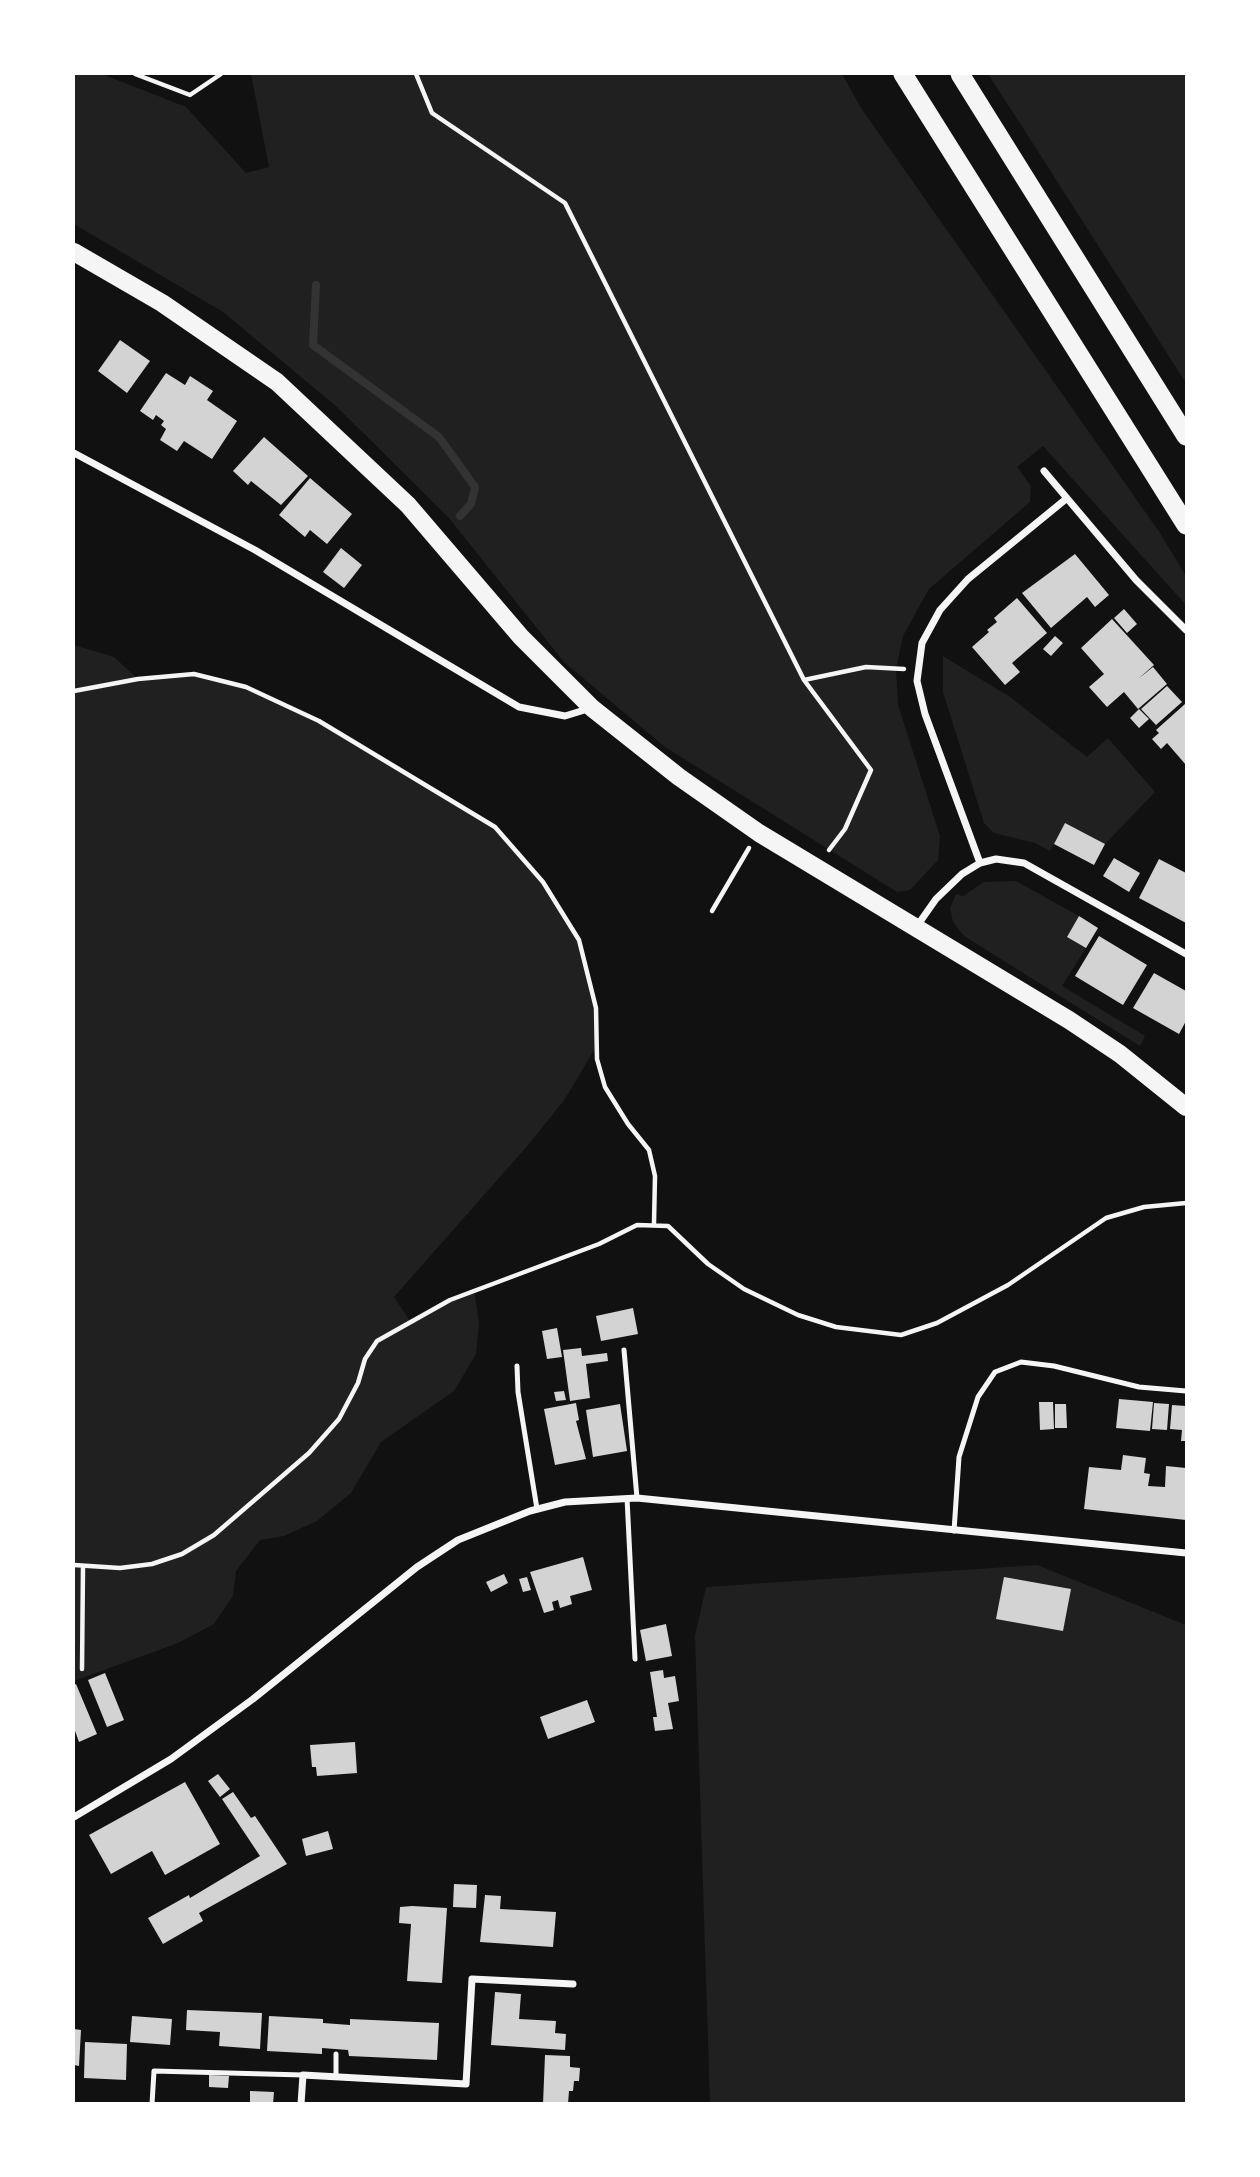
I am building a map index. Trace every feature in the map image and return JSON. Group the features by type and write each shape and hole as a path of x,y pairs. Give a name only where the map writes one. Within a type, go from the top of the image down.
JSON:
{"highway":[{"path":"903,74 1186,526"},
{"path":"960,74 1186,436"}],"main road":[{"path":"74,252 162,303 277,382 408,505 522,637 592,708 679,777 759,833 916,926 1120,1054 1186,1107"}],"street":[{"path":"74,453 255,550 519,707 565,716 592,708"},
{"path":"1044,471 1136,580 1186,630"},
{"path":"980,863 925,714 917,681 922,643 940,610 968,579 1066,499"},
{"path":"916,926 936,899 962,874 980,863 996,859 1024,863 1186,954"},
{"path":"74,1816 171,1759 253,1699 417,1567 458,1540 537,1509 594,1499 637,1498 1186,1553"},
{"path":"300,2104 303,2075 466,2084 472,1979 573,1984"}],"lane":[{"path":"624,1350 637,1498"},
{"path":"954,1531 959,1457 978,1398 995,1372 1021,1362 1054,1366 1139,1387 1186,1391"},
{"path":"517,1366 518,1392 537,1509"},
{"path":"627,1498 635,1659"},
{"path":"335,2077 336,2054"},
{"path":"152,2104 154,2071 303,2075"}],"path":[{"path":"135,74 190,95 221,74"},
{"path":"416,74 432,113 565,203 804,680 871,770 845,829 816,867"},
{"path":"804,680 866,667 919,670"},
{"path":"74,691 138,679 194,674 246,687 318,722 495,827 543,882 579,940 596,1008 597,1059 605,1087 628,1124 649,1150 655,1176 654,1223"},
{"path":"712,911 759,833"},
{"path":"82,1669 83,1567"}],"shaded area":[{"path":"74,74 102,74 186,107 246,173 269,167 251,74 842,74 861,108 1160,533 1186,576 1186,605 1043,446 1017,467 1031,486 1030,502 929,589 903,636 896,669 898,705 940,836 938,860 910,890 897,892 665,747 564,662 449,518 337,407 223,312 74,224"},
{"path":"988,74 1186,74 1186,383 1030,139"},
{"path":"74,645 114,657 138,679 194,674 246,687 319,722 495,827 543,882 579,940 596,1008 597,1045 565,1099 529,1144 394,1297 410,1321 474,1289 479,1323 476,1354 454,1391 381,1442 351,1493 317,1521 284,1536 260,1540 236,1571 233,1596 214,1624 178,1643 74,1681"},
{"path":"943,656 1010,697 1087,757 1108,738 1155,792 1105,844 1065,824 1050,851 1035,843 994,833 984,823 943,692"},
{"path":"1016,881 1079,916 1067,937 1086,948 1062,986 1145,1036 1140,1046 964,936 953,922 950,908 956,894 963,896 984,882"},
{"path":"1037,1565 1186,1625 1186,2103 710,2103 695,1636 706,1587"}],"building":[{"path":"120,340 150,361 127,393 98,371"},
{"path":"166,373 185,385 190,376 213,391 207,400 237,421 212,459 184,441 177,451 160,440 166,429 161,425 164,421 156,415 153,420 140,411"},
{"path":"264,437 308,476 281,505 251,481 248,485 233,471"},
{"path":"310,478 352,514 327,544 310,530 305,537 279,515"},
{"path":"341,548 362,565 344,588 323,572"},
{"path":"1075,554 1109,595 1095,607 1087,597 1051,628 1022,593"},
{"path":"1017,598 1047,633 1012,663 1020,672 1005,685 972,647 997,622 994,618"},
{"path":"1124,609 1137,624 1127,633 1114,618"},
{"path":"1112,619 1154,665 1138,679 1153,667 1167,684 1138,709 1124,692 1107,707 1089,687 1104,674 1081,648"},
{"path":"1055,636 1063,643 1051,656 1043,649"},
{"path":"1167,686 1182,702 1156,725 1141,709"},
{"path":"1185,704 1186,765 1167,743 1161,749 1152,739 1159,733 1156,730"},
{"path":"1139,709 1149,719 1139,728 1130,718"},
{"path":"1065,823 1105,844 1094,865 1054,844"},
{"path":"1114,858 1140,873 1129,892 1103,876"},
{"path":"1159,859 1186,873 1186,923 1139,898"},
{"path":"1079,916 1098,928 1086,948 1067,937"},
{"path":"1099,936 1147,965 1123,1005 1075,976"},
{"path":"1154,973 1186,991 1186,1021 1179,1034 1133,1008"},
{"path":"633,1308 638,1334 601,1341 596,1316"},
{"path":"557,1328 562,1357 547,1359 542,1331"},
{"path":"581,1348 582,1356 607,1353 608,1361 586,1364 590,1398 570,1401 563,1350"},
{"path":"564,1391 566,1400 556,1401 554,1392"},
{"path":"1119,1399 1153,1402 1150,1431 1116,1428"},
{"path":"1039,1402 1053,1402 1054,1429 1040,1430"},
{"path":"576,1403 579,1420 576,1421 586,1459 555,1465 544,1409"},
{"path":"1154,1403 1169,1404 1167,1430 1152,1429"},
{"path":"620,1404 627,1451 593,1457 586,1410"},
{"path":"1055,1404 1066,1404 1067,1428 1055,1428"},
{"path":"1172,1405 1186,1406 1186,1441 1181,1441 1182,1430 1170,1429"},
{"path":"1123,1455 1146,1458 1144,1473 1150,1474 1148,1486 1165,1487 1166,1466 1186,1468 1186,1520 1084,1509 1089,1467 1121,1470"},
{"path":"583,1557 592,1590 570,1596 572,1604 560,1608 558,1600 552,1602 554,1610 544,1613 530,1572"},
{"path":"504,1574 508,1583 491,1592 486,1582"},
{"path":"527,1577 531,1590 523,1592 519,1579"},
{"path":"1004,1577 1071,1589 1063,1631 996,1619"},
{"path":"666,1624 672,1656 646,1661 640,1630"},
{"path":"663,1670 664,1678 675,1676 679,1701 668,1703 673,1729 655,1731 653,1717 657,1717 650,1672"},
{"path":"105,1673 124,1720 107,1727 88,1680"},
{"path":"76,1684 97,1734 79,1742 74,1728"},
{"path":"587,1700 595,1722 548,1739 540,1717"},
{"path":"355,1742 357,1773 317,1776 316,1767 312,1767 310,1745"},
{"path":"218,1774 230,1789 220,1797 208,1781"},
{"path":"185,1782 220,1844 165,1875 152,1851 111,1874 89,1835"},
{"path":"233,1792 251,1818 255,1816 287,1864 199,1913 203,1921 163,1944 148,1918 189,1895 190,1898 260,1856 222,1799"},
{"path":"328,1831 333,1849 306,1856 302,1839"},
{"path":"454,1884 477,1885 476,1908 453,1907"},
{"path":"485,1895 501,1896 500,1909 556,1912 553,1947 480,1942"},
{"path":"400,1907 447,1908 442,1983 407,1981 411,1924 399,1923"},
{"path":"495,1992 521,1994 519,2019 556,2021 555,2033 566,2034 565,2050 491,2045"},
{"path":"187,2010 262,2013 260,2049 219,2046 220,2032 186,2030"},
{"path":"132,2016 172,2019 170,2045 130,2042"},
{"path":"269,2016 323,2019 323,2023 350,2025 350,2019 439,2023 437,2060 349,2056 348,2050 322,2048 322,2054 267,2051"},
{"path":"74,2029 81,2030 79,2066 74,2065"},
{"path":"85,2042 127,2044 126,2080 84,2078"},
{"path":"545,2055 570,2056 570,2067 580,2068 579,2081 574,2081 573,2091 569,2091 568,2104 543,2104"},
{"path":"209,2075 229,2076 228,2088 209,2087"},
{"path":"250,2091 274,2092 273,2104 250,2104"}],"waterway":[{"path":"316,285 313,345 439,437 475,487 471,504 460,516"}]}
